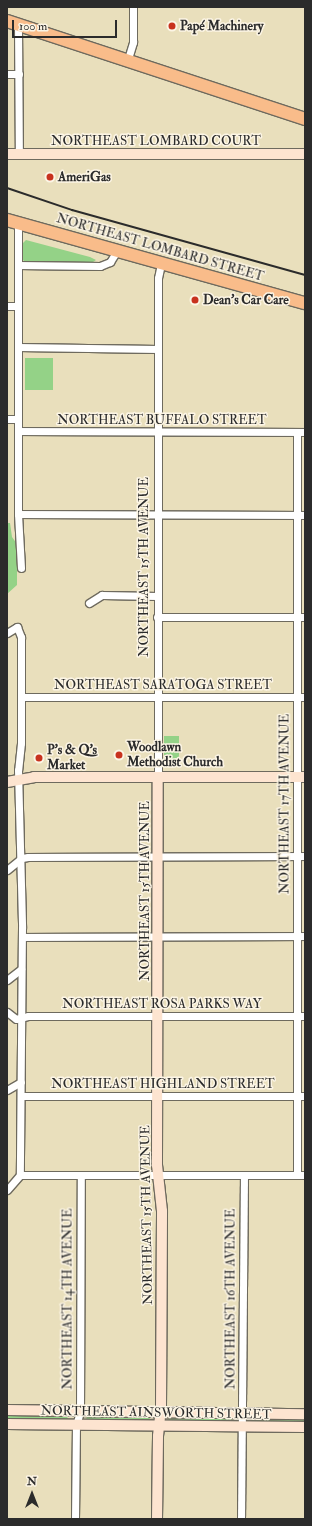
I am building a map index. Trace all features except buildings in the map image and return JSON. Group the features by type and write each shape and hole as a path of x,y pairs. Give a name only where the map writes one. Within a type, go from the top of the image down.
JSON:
{"main road":[{"path":"13,23 127,62 305,118"},
{"name":"NORTHEAST LOMBARD STREET","path":"13,222 305,303"}],"street":[{"path":"127,62 133,42 133,7"},
{"path":"13,23 18,74 19,154"},
{"path":"7,74 18,74"},
{"name":"NORTHEAST LOMBARD COURT","path":"7,154 305,154"},
{"path":"13,222 18,265 18,514 21,568"},
{"path":"18,265 100,266 110,262 118,251"},
{"name":"NORTHEAST 15TH AVENUE","path":"157,1519 160,1413 162,1211 159,1175 158,1096 159,1016 157,697 158,278 161,264"},
{"path":"7,306 18,306"},
{"path":"18,347 158,349"},
{"path":"7,419 18,419"},
{"name":"NORTHEAST BUFFALO STREET","path":"18,431 305,432"},
{"name":"NORTHEAST 17TH AVENUE","path":"297,432 301,515 301,617 297,697 301,776 297,856 297,936 301,1016 297,1096 297,1175"},
{"path":"18,514 301,515"},
{"path":"88,603 102,595 157,596"},
{"path":"157,617 301,617"},
{"path":"7,633 18,627 21,637 21,697 18,780 22,858 20,1175 7,1190"},
{"name":"NORTHEAST SARATOGA STREET","path":"21,697 305,697"},
{"path":"7,782 34,777 301,776"},
{"path":"7,870 22,858 305,856"},
{"path":"22,937 305,936"},
{"path":"7,980 21,969"},
{"path":"7,1012 13,1018 20,1018"},
{"name":"NORTHEAST ROSA PARKS WAY","path":"20,1018 301,1016"},
{"path":"7,1090 21,1082"},
{"name":"NORTHEAST HIGHLAND STREET","path":"21,1096 305,1096"},
{"path":"20,1175 305,1175"},
{"name":"NORTHEAST 14TH AVENUE","path":"75,1519 76,1425 80,1412 81,1175"},
{"name":"NORTHEAST 16TH AVENUE","path":"241,1519 244,1175"},
{"name":"NORTHEAST AINSWORTH STREET","path":"7,1410 305,1414"},
{"name":"NORTHEAST AINSWORTH STREET","path":"7,1424 305,1427"}],"green space":[{"path":"26,240 90,257 96,260 90,264 25,262 23,260 23,243"},
{"path":"25,358 53,358 53,390 25,390"},
{"path":"7,523 10,523 12,537 17,544 17,585 7,594"},
{"path":"164,736 179,736 179,767 164,767"},
{"path":"7,1414 66,1414 68,1419 7,1421"},
{"path":"87,1416 149,1417 150,1422 86,1420"},
{"path":"170,1416 231,1417 232,1420 231,1422 168,1421"},
{"path":"305,1417 305,1424 251,1422 252,1418"}],"railway":[{"path":"7,188 72,210 305,275"}],"place":[{"name":"Papé Machinery","path":"172,26"},
{"name":"AmeriGas","path":"50,177"},
{"name":"Dean's Car Care","path":"195,300"},
{"name":"Woodlawn Methodist Church","path":"119,755"},
{"name":"P's & Q's Market","path":"39,758"}]}
